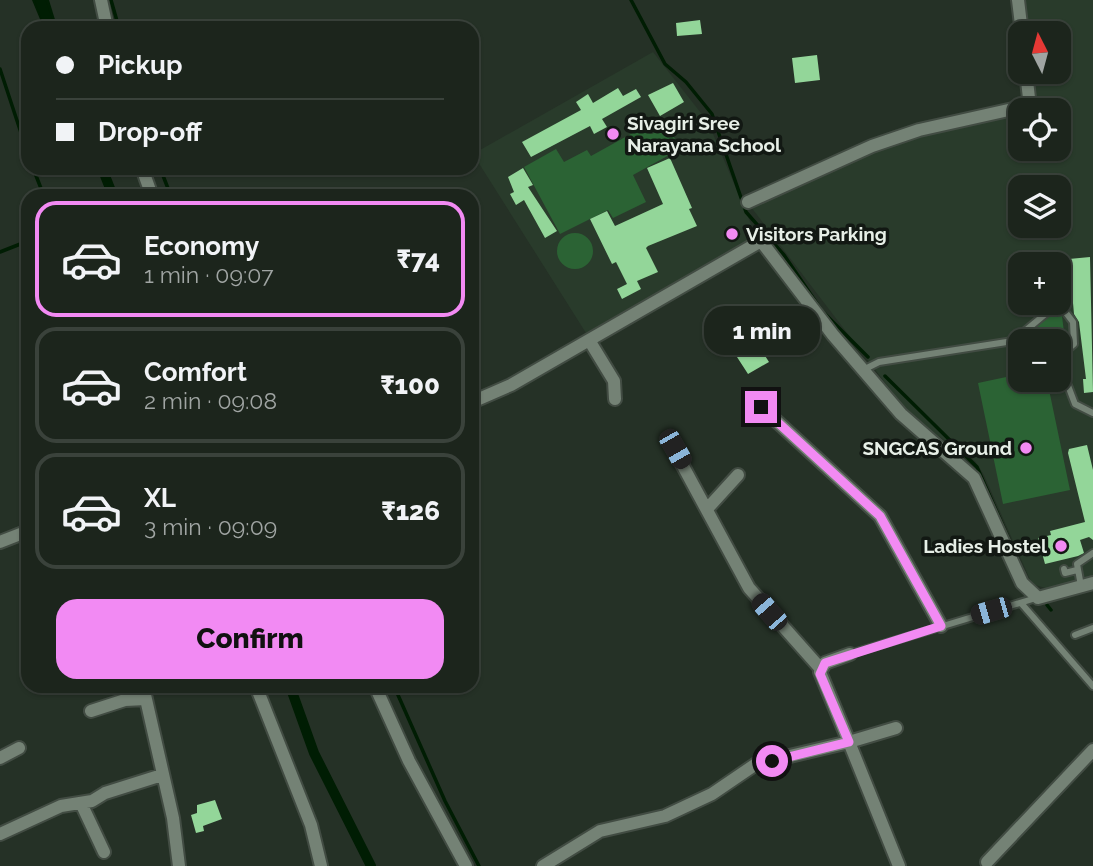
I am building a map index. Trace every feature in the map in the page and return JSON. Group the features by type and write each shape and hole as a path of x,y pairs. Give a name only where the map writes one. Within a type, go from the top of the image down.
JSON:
{"street":[{"path":"101,0 106,21"},
{"path":"1017,0 1020,21"},
{"path":"748,202 872,146 919,130 1022,107 1029,95 1028,84"},
{"path":"479,399 511,385 761,241 901,414 974,478 1022,583 1038,598 1087,585"},
{"path":"589,340 614,381 615,399"},
{"path":"761,407 880,516 941,626"},
{"path":"670,442 749,588 820,668 899,866"},
{"path":"707,509 738,475"},
{"path":"0,542 21,534"},
{"path":"820,668 825,663 850,654"},
{"path":"91,711 142,693"},
{"path":"145,693 173,818 179,866"},
{"path":"259,693 311,825 321,866"},
{"path":"377,693 409,761 467,866"},
{"path":"543,866 600,831 665,816 712,794 756,764 896,728"},
{"path":"0,758 19,748"},
{"path":"988,865 1093,750"},
{"path":"0,834 61,806 81,803 162,775"},
{"path":"81,803 104,852"}],"lane":[{"path":"1031,329 1049,311 1063,309 1073,322 1074,344 1071,347"},
{"path":"863,370 879,362 1008,344"},
{"path":"1071,392 1075,404 1092,413 1093,424"},
{"path":"1087,585 1077,570 1077,564 1093,553"},
{"path":"1063,569 1065,573 1077,570"},
{"path":"850,654 1038,598"},
{"path":"1021,603 1093,686"},
{"path":"1075,635 1093,628"}],"shaded area":[{"path":"32,0 49,0 55,21 41,21"},
{"path":"1020,0 1093,0 1093,579 1052,590 1032,584 984,475 975,461 912,418 751,207 876,149 1008,112 1008,161 1071,161 1071,98 1028,98 1028,84 1071,84 1071,21 1023,21"},
{"path":"653,52 708,122 756,236 586,333 479,164 479,151"}],"green space":[{"path":"668,125 680,149 633,175 646,202 613,218 608,210 560,234 524,167 556,149 564,162 587,150 591,156 638,130 652,134"},
{"path":"575,233 588,238 593,251 588,264 575,269 562,264 557,251 562,238"},
{"path":"1051,315 1062,316 1064,329 1031,329"},
{"name":"SNGCAS Ground","path":"1008,377 1008,392 1050,392 1070,490 1003,504 978,383"}],"building":[{"path":"700,20 702,34 677,36 676,23"},
{"path":"817,55 820,80 795,83 792,58"},
{"path":"673,83 684,102 660,116 648,95"},
{"path":"618,88 623,96 636,89 641,97 602,119 607,127 594,134 590,126 531,157 522,142 581,110 576,102 588,94 593,103"},
{"path":"670,158 697,226 648,246 646,248 658,272 637,281 641,289 622,299 617,289 627,284 616,262 612,264 590,219 607,211 615,226 663,204 647,168"},
{"path":"523,168 533,185 528,187 557,231 545,238 524,200 516,205 510,194 514,192 508,177"},
{"path":"1090,257 1093,392 1084,393 1083,379 1086,379 1079,322 1074,314 1071,259"},
{"path":"757,343 769,362 748,374 737,357"},
{"path":"1087,445 1093,470 1093,540 1089,537 1080,540 1084,553 1078,556 1045,564 1038,538 1051,535 1050,531 1085,522 1068,453 1069,449"},
{"path":"215,800 222,819 203,826 204,831 196,833 191,815 197,813 197,805"}],"waterway":[{"path":"40,0 48,21"},
{"path":"111,0 117,21"},
{"path":"631,0 665,64 686,82 712,114 746,212 784,255 822,311 868,357"},
{"path":"0,69 21,133"},
{"path":"36,175 41,189"},
{"path":"105,175 110,189"},
{"path":"163,175 168,189"},
{"path":"0,252 21,244"},
{"path":"885,376 977,467 1023,571"},
{"path":"1047,605 1051,610"},
{"path":"293,693 314,753 371,866"},
{"path":"397,693 445,801 479,866"}],"place":[{"name":"Sivagiri Sree Narayana School","path":"613,134"},
{"name":"Visitors Parking","path":"732,234"},
{"name":"SNGCAS Ground","path":"1026,448"},
{"name":"Ladies Hostel","path":"1061,546"}],"route":[{"path":"761,407 880,516 941,626 825,663 820,674 849,742 772,761"}]}
